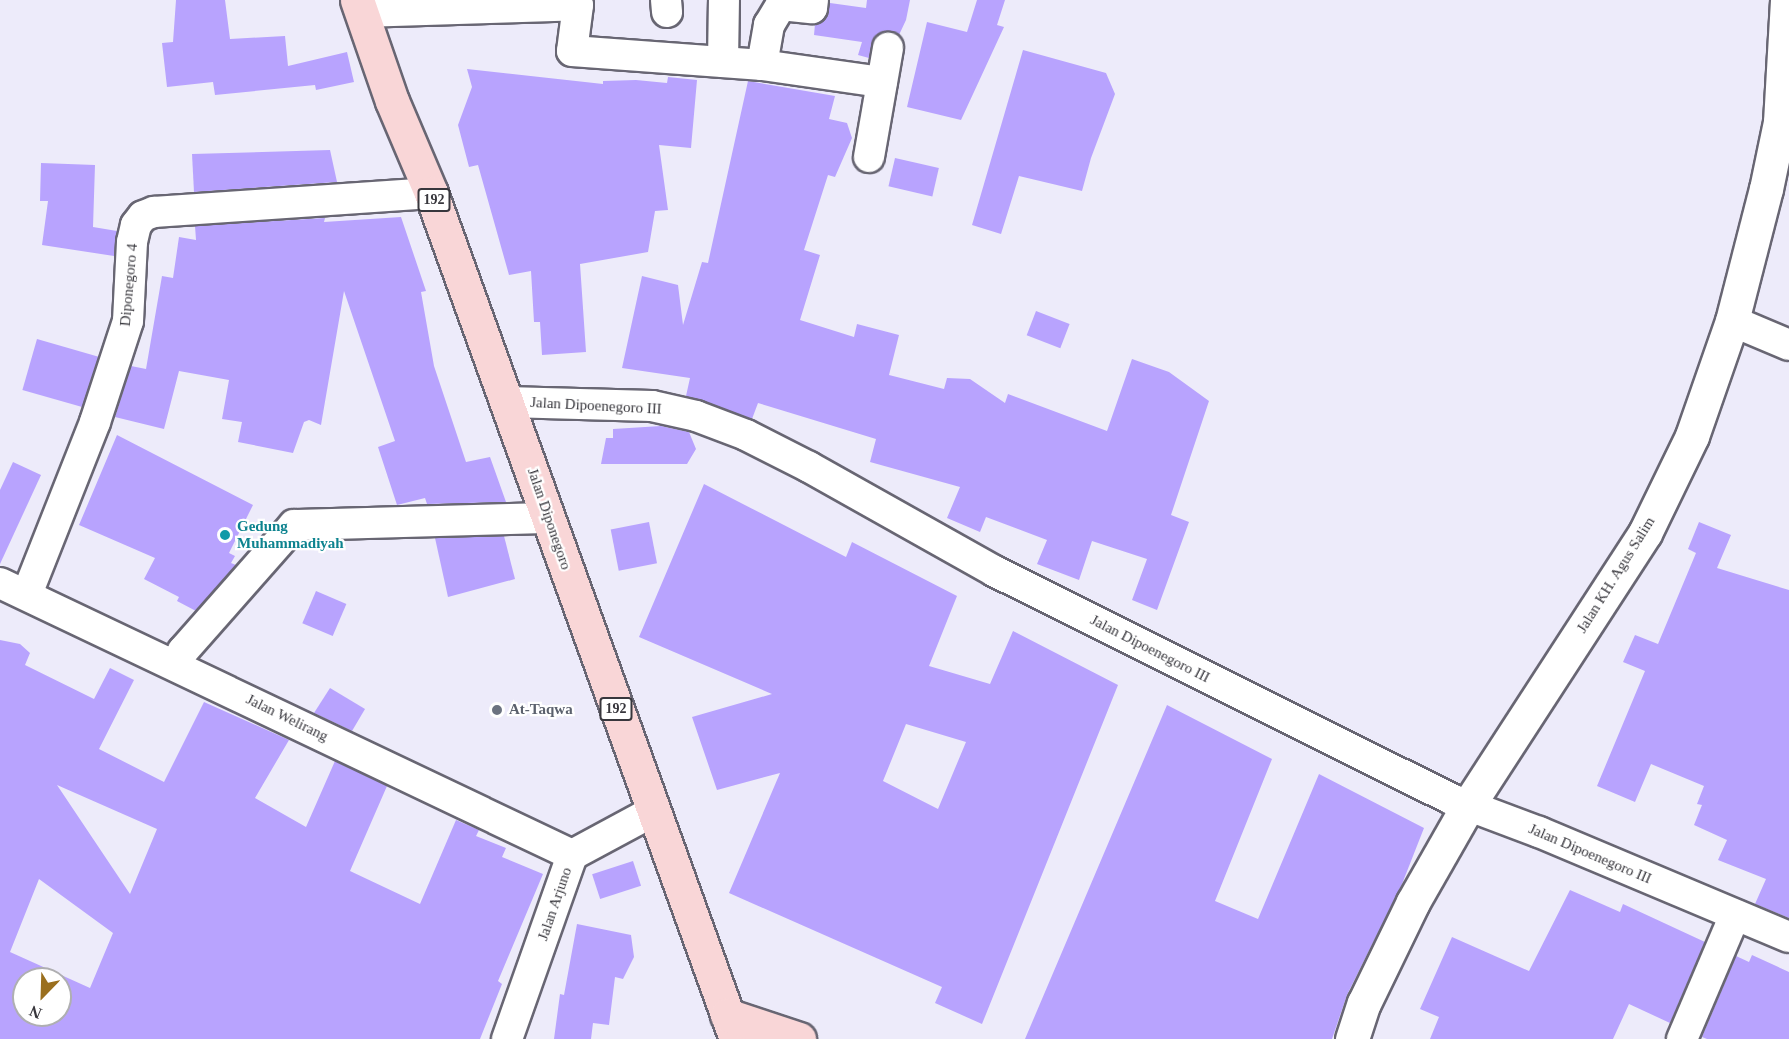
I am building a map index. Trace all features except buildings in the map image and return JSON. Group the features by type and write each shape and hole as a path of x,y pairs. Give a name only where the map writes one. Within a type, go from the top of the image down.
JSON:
{"main road":[{"name":"Jalan Diponegoro","path":"359,6 392,100 431,193 731,1027"},
{"path":"731,1027 799,1039"}],"street":[{"path":"723,62 724,0"},
{"path":"762,65 769,25 781,5 812,8 813,0"},
{"name":"Jalan KH. Agus Salim","path":"1352,1039 1364,1003 1413,902 1469,804 1645,533 1692,436 1732,321 1766,189 1780,122 1788,46 1787,0"},
{"path":"359,6 578,5 573,51 762,65 882,82"},
{"path":"869,157 888,48"},
{"name":"Diponegoro 4","path":"27,594 103,400 128,321 132,242 136,225 143,216 154,212 431,193"},
{"path":"1732,321 1789,345"},
{"name":"Jalan Dipoenegoro III","path":"507,402 652,406 696,416 746,435 809,467 994,571 1451,800 1469,804 1789,937"},
{"path":"176,664 183,651 294,525 548,519"},
{"name":"Jalan Welirang","path":"0,583 176,664 572,855"},
{"name":"Jalan Arjuno","path":"507,1039 572,855 652,812"},
{"path":"1682,1039 1734,915"}],"place":[{"name":"Gedung Muhammadiyah","path":"225,535"},
{"name":"At-Taqwa","path":"497,710"}]}
